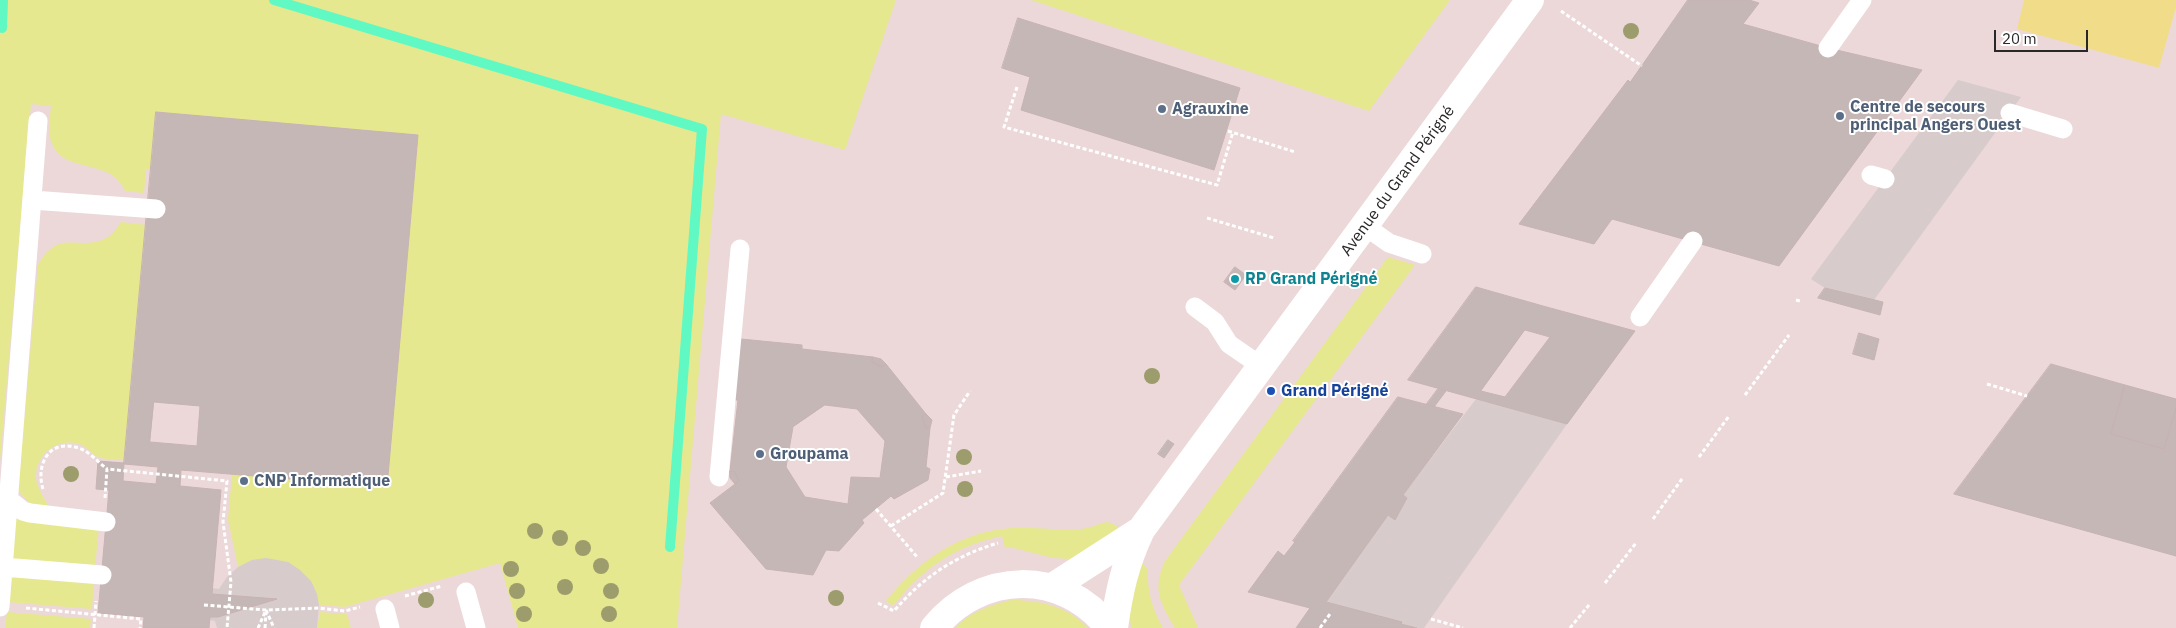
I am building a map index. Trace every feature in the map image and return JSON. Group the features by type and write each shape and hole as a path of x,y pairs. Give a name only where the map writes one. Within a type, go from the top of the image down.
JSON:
{"street":[{"name":"Avenue du Grand Périgné","path":"1114,628 1119,588 1128,556 1141,530 1530,0"},
{"name":"Avenue du Grand Périgné","path":"1051,588 1141,530"},
{"path":"934,628 959,603 992,588 1028,584 1051,588 1070,595 1086,605 1109,628"}],"lane":[{"path":"1828,48 1862,0"},
{"path":"2010,113 2062,129"},
{"path":"8,607 3,567 38,121"},
{"path":"32,200 156,209"},
{"path":"1365,226 1389,243 1422,254"},
{"path":"1640,317 1693,241"},
{"path":"719,477 740,249"},
{"path":"1194,307 1215,322 1229,344 1261,366"},
{"path":"8,499 23,511 30,513 106,522"},
{"path":"3,567 102,575"},
{"path":"466,592 476,628"},
{"path":"385,609 390,628"}],"path":[{"path":"1561,11 1642,66"},
{"path":"1017,87 1004,127 1217,185 1233,132"},
{"path":"1228,130 1295,152"},
{"path":"1207,218 1274,238"},
{"path":"1745,394 1789,335"},
{"path":"1987,384 2027,396"},
{"path":"891,526 919,507 944,494 954,415 970,391"},
{"path":"1699,457 1729,416"},
{"path":"46,495 40,478 43,460 58,447 67,446 84,450 107,469 227,481 223,522 231,582 227,628"},
{"path":"105,501 107,469"},
{"path":"946,477 981,471"},
{"path":"1652,519 1682,479"},
{"path":"876,509 918,558"},
{"path":"1605,583 1636,542"},
{"path":"878,603 894,611 924,579 942,566 960,556 998,543"},
{"path":"401,596 463,581 466,592"},
{"path":"94,628 97,596"},
{"path":"204,605 266,610 319,608 346,611 362,607"},
{"path":"1570,628 1589,605"},
{"path":"8,607 141,619 140,628"},
{"path":"258,628 266,610"},
{"path":"265,628 266,610"},
{"path":"266,610 274,628"},
{"path":"1320,628 1330,614"},
{"path":"1431,619 1463,628"}],"green space":[{"path":"0,0 896,0 845,150 721,114 677,628 518,628 500,563 345,607 319,605 314,587 252,560 238,567 228,520 232,474 387,487 418,135 156,112 151,168 146,170 144,193 125,191 118,180 109,173 65,159 57,152 51,141 49,124 51,106 31,104 0,461"},
{"path":"1031,0 1450,0 1369,111"},
{"path":"121,222 146,225 125,460 98,457 84,446 70,442 54,446 41,458 36,474 38,487 51,511 30,504 18,490 38,265 53,247 69,243 95,242 107,238 116,230"},
{"path":"1388,257 1415,265 1179,585 1198,628 1175,628 1165,611 1158,588 1165,561"},
{"path":"15,519 99,527 95,568 11,560"},
{"path":"1107,522 1118,526 1114,535 1070,559 1053,558 1014,548 1005,548 1002,536 969,546 928,570 916,580 893,606 886,601 911,574 926,562 957,542 975,535 993,530 1012,528 1081,529"},
{"path":"1139,560 1148,569 1148,585 1151,600 1163,628 1131,628 1129,610"},
{"path":"10,574 94,581 92,609 7,602"},
{"path":"1011,600 1032,601 1062,609 1080,620 1088,628 955,628 974,613"},
{"path":"7,612 91,619 90,628 5,628"},
{"path":"320,612 347,614 351,628 317,628"}],"shaded area":[{"path":"2024,0 2176,0 2176,7 2159,68 2017,29"},
{"path":"1958,80 2021,97 1874,300 1825,288 1811,279"},
{"path":"1476,399 1567,424 1424,628 1417,628 1326,602 1388,515 1395,520 1407,498 1403,495"},
{"path":"266,558 288,562 311,581 317,594 319,605 317,628 217,628 215,621 210,620 212,588 219,589 227,577 238,567 252,560"}],"building":[{"path":"1688,0 1749,0 1759,3 1743,24 1828,48 1922,70 1779,266 1612,219 1594,244 1519,224 1628,80 1630,82"},
{"path":"1018,18 1240,88 1214,170 1021,110 1030,77 1002,68"},
{"path":"156,112 418,135 387,487 181,470 180,486 221,490 212,594 277,599 218,617 210,617 209,628 143,628 144,617 98,613 109,490 96,489 98,461 124,463 123,481 156,484 158,467 124,464","holes":["154,402 200,406 197,446 150,442"]},
{"name":"RP Grand Périgné","path":"1235,267 1246,275 1235,290 1224,282"},
{"path":"1476,287 1635,331 1567,424 1408,380","holes":["1525,330 1550,337 1505,397 1481,391"]},
{"path":"1825,288 1883,302 1880,315 1818,298"},
{"path":"1859,333 1879,339 1874,360 1853,354"},
{"name":"Groupama","path":"741,339 802,345 802,349 873,357 872,362 882,367 886,364 926,414 922,418 926,428 930,428 926,467 930,469 928,480 894,499 891,496 862,520 864,523 839,551 826,550 813,575 766,569 710,503 739,481 734,471 730,471 738,400 734,400","holes":["825,405 857,409 885,441 880,478 851,477 848,504 805,497 786,467 793,427"]},
{"path":"873,357 881,359 886,364 882,367 872,362"},
{"path":"2051,364 2125,385 2111,434 2164,449 2176,408 2176,556 1954,494"},
{"path":"2125,385 2176,399 2176,408 2164,449 2111,434"},
{"path":"1438,389 1446,391 1434,407 1426,405"},
{"path":"1398,397 1463,414 1403,495 1407,498 1395,520 1388,515 1326,602 1402,622 1401,624 1417,628 1296,628 1310,608 1248,592 1278,551 1284,556 1295,542 1293,541"},
{"path":"926,414 932,420 930,428 926,428 922,418"},
{"path":"1168,440 1174,444 1164,458 1158,454"},
{"path":"730,471 734,471 739,481 735,484 730,478"}],"waterway":[{"path":"2,28 3,0"},
{"path":"274,0 702,129 670,547"}],"place":[{"name":"Agrauxine","path":"1162,109"},
{"name":"Centre de secours principal Angers Ouest","path":"1840,116"},
{"name":"RP Grand Périgné","path":"1235,279"},
{"name":"Grand Périgné","path":"1271,391"},
{"name":"Groupama","path":"760,454"},
{"name":"CNP Informatique","path":"244,481"}]}
